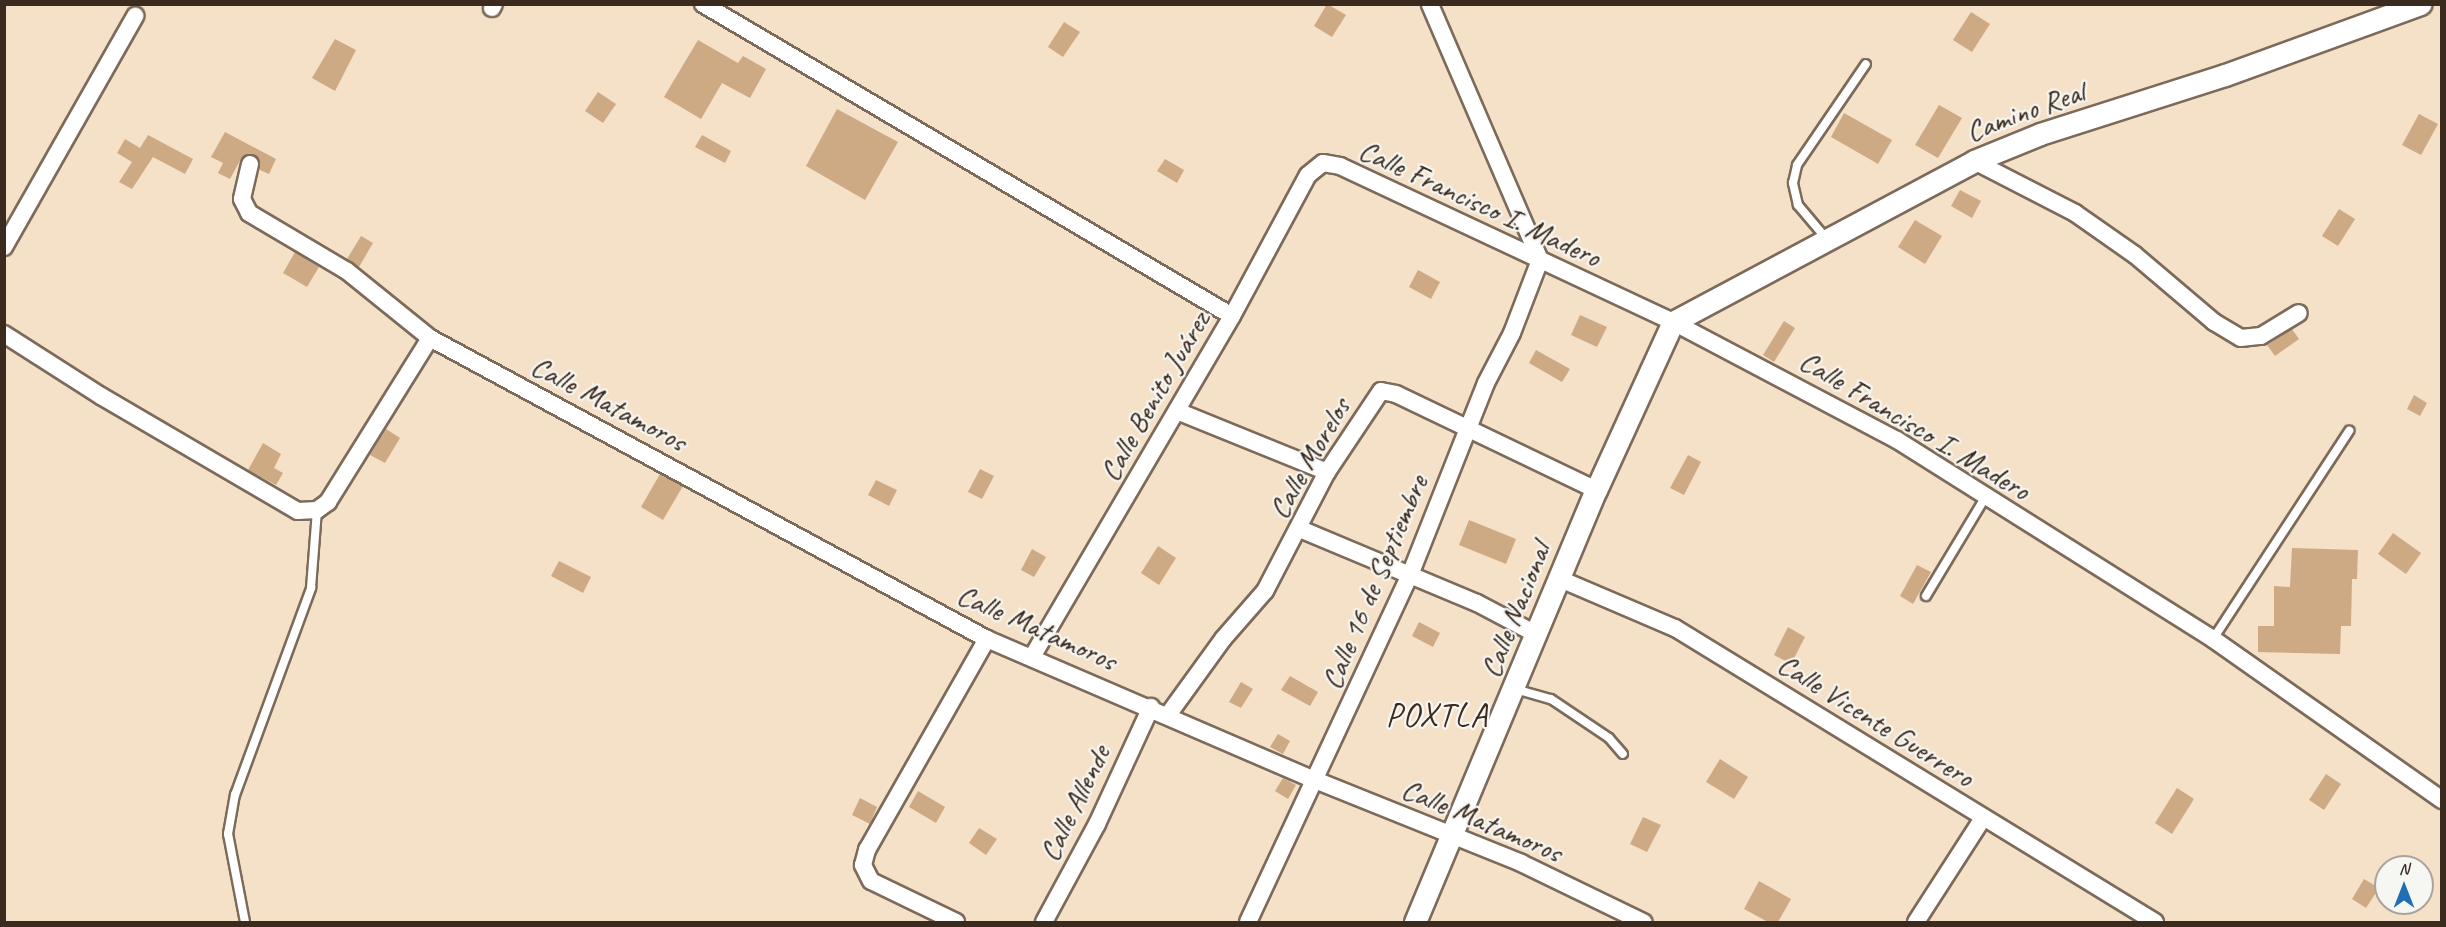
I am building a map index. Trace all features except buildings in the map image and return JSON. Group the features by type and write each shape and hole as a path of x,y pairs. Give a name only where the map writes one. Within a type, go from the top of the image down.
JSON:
{"street":[{"path":"703,4 1232,316"},
{"path":"1430,4 1540,260"},
{"name":"Camino Real","path":"1673,322 1825,237 1974,161 2040,134 2225,75 2420,4"},
{"path":"4,247 135,16"},
{"path":"1974,161 2075,213 2135,255 2214,322 2241,338 2261,336 2299,313"},
{"name":"Calle Benito Juárez","path":"1032,657 1232,316 1308,175 1323,163"},
{"name":"Calle Francisco I. Madero","path":"1323,163 1340,166 1673,322 1887,435 2213,639 2442,800"},
{"name":"Calle Matamoros","path":"250,164 242,199 249,213 347,271 430,338 987,639 1168,714 1315,780 1521,863 1643,922"},
{"name":"Calle 16 de Septiembre","path":"1248,922 1410,575 1486,383 1512,333 1540,260"},
{"name":"Calle Nacional","path":"1415,922 1454,836 1596,490 1673,322"},
{"path":"4,334 272,498 298,511 317,510 328,502 430,338"},
{"name":"Calle Morelos","path":"1168,714 1223,639 1265,591 1300,529 1327,472 1381,391 1396,394 1467,431 1596,490"},
{"path":"1177,411 1327,472"},
{"path":"1300,529 1410,575 1538,635"},
{"name":"Calle Vicente Guerrero","path":"1560,579 1675,628 2155,922"},
{"path":"956,922 871,881 863,866 867,850 987,639"},
{"name":"Calle Allende","path":"1044,922 1097,824 1151,707"},
{"path":"1916,922 1983,818"}],"lane":[{"path":"1825,237 1798,205 1792,183 1797,165 1866,64"},
{"path":"2213,639 2349,431"},
{"path":"1926,596 1986,496"},
{"path":"245,922 228,834 235,795 311,588 317,510"},
{"path":"1515,689 1551,699 1609,738 1623,754"}],"district":[{"name":"POXTLA","path":"1437,716"}]}
